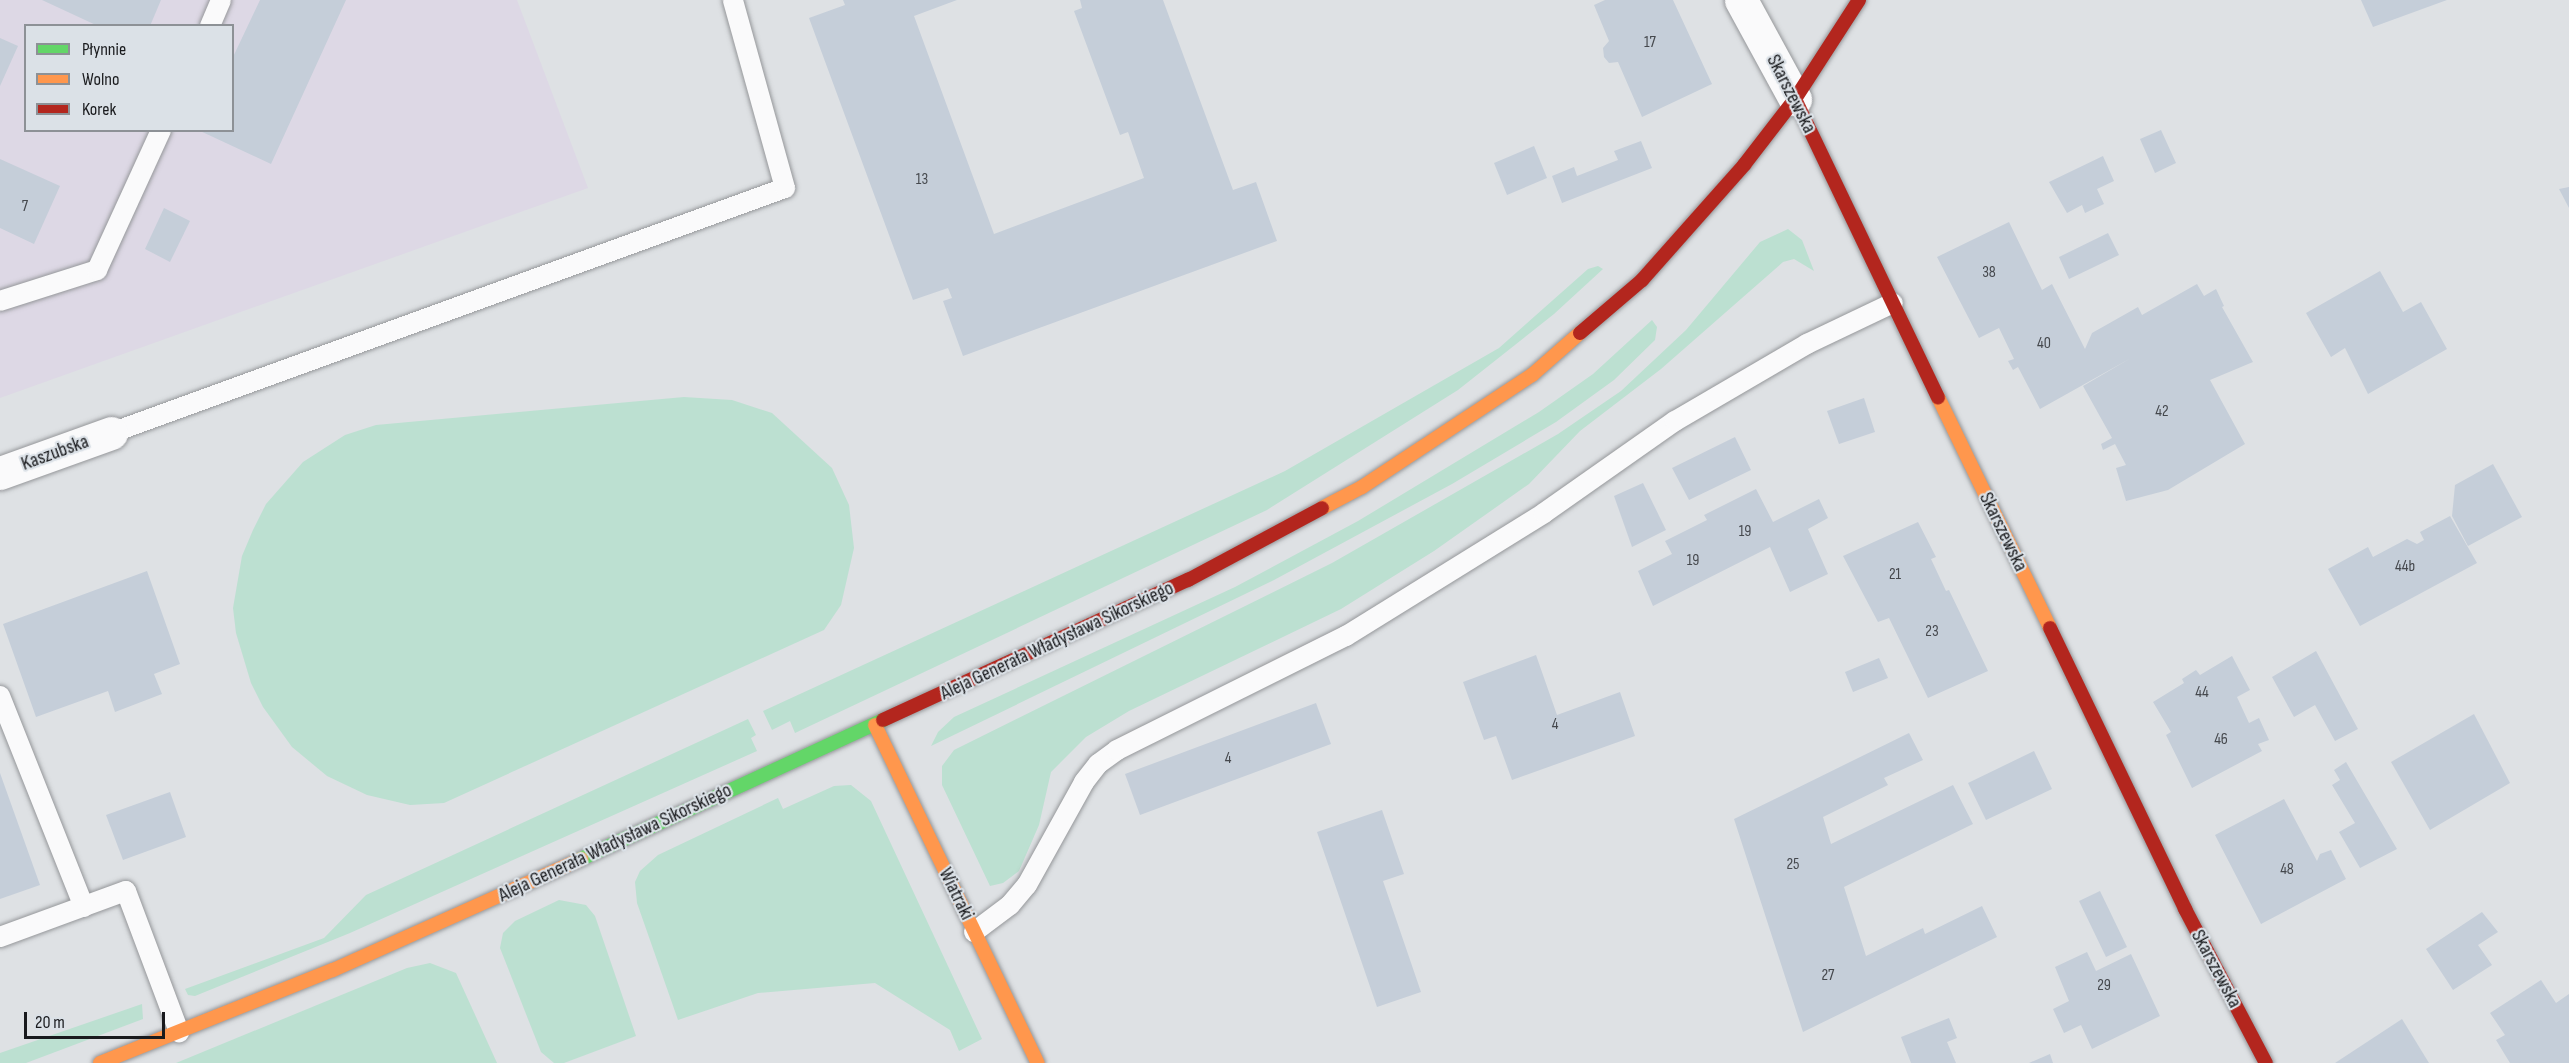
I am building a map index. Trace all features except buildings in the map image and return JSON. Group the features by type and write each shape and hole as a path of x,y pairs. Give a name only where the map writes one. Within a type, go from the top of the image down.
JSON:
{"main road":[{"name":"Aleja Generała Władysława Sikorskiego","path":"100,1063 468,911 875,725 1277,536 1362,488 1473,417 1584,334 1642,280 1695,224 1795,99 1859,0"},
{"name":"Skarszewska","path":"1795,99 2185,909 2266,1063"},
{"name":"Wiatraki","path":"875,725 1038,1063"}],"street":[{"name":"Skarszewska","path":"1741,0 1795,99"},
{"name":"Kaszubska","path":"0,473 111,433"}],"lane":[{"path":"211,24 221,0"},
{"path":"111,433 785,188 733,0"},
{"path":"0,301 97,270 160,132"},
{"path":"975,932 1010,905 1027,885 1084,782 1098,764 1117,750 1355,630 1534,519 1675,421 1807,344 1893,303"},
{"path":"0,696 84,906"},
{"path":"0,937 126,891 179,1032"}],"shaded area":[{"path":"0,0 517,0 588,188 0,398"}],"green space":[{"path":"1788,229 1802,240 1814,271 1794,259 1783,262 1661,369 1580,431 1529,484 1434,551 1341,609 1129,711 1086,737 1051,772 1039,825 1019,871 1003,883 990,886 942,785 942,766 954,750 1332,563 1558,434 1621,391 1686,330 1760,242"},
{"path":"1598,266 1603,269 1554,314 1458,390 1267,510 795,733 790,721 772,730 763,711 1285,471 1499,348 1588,269"},
{"path":"1652,320 1657,327 1655,340 1614,380 1556,422 1452,484 1274,580 931,746 938,732 954,717 1235,587 1358,521 1539,412 1593,374"},
{"path":"684,397 732,400 772,413 832,468 849,505 854,548 841,605 824,630 444,803 410,805 367,795 327,776 292,747 263,707 251,683 236,633 233,608 242,556 253,530 266,504 303,462 345,435 376,425"},
{"path":"748,719 756,735 751,738 757,751 350,933 195,996 188,995 185,989 324,938 366,895"},
{"path":"851,785 871,801 982,1039 959,1051 950,1030 875,983 758,993 678,1020 637,903 635,882 640,871 658,855 778,798 783,809 834,786"},
{"path":"559,900 586,905 595,916 636,1036 564,1063 554,1063 541,1052 500,948 503,933 515,921"},
{"path":"430,963 456,973 497,1063 176,1063 407,968"},
{"path":"142,1004 143,1019 26,1063 0,1063 0,1053"}],"traffic: fast":[{"path":"581,859 883,720"}],"traffic: slow":[{"path":"1322,508 1362,487 1532,375 1580,333"},
{"path":"1938,397 2050,628"},
{"path":"875,725 1038,1063"},
{"path":"100,1063 333,970 581,859"}],"traffic: jam":[{"path":"1580,333 1642,280 1744,165 1795,99 1859,0"},
{"path":"1795,99 1938,397"},
{"path":"883,720 1188,580 1322,508"},
{"path":"2050,628 2185,909 2266,1063"}]}
